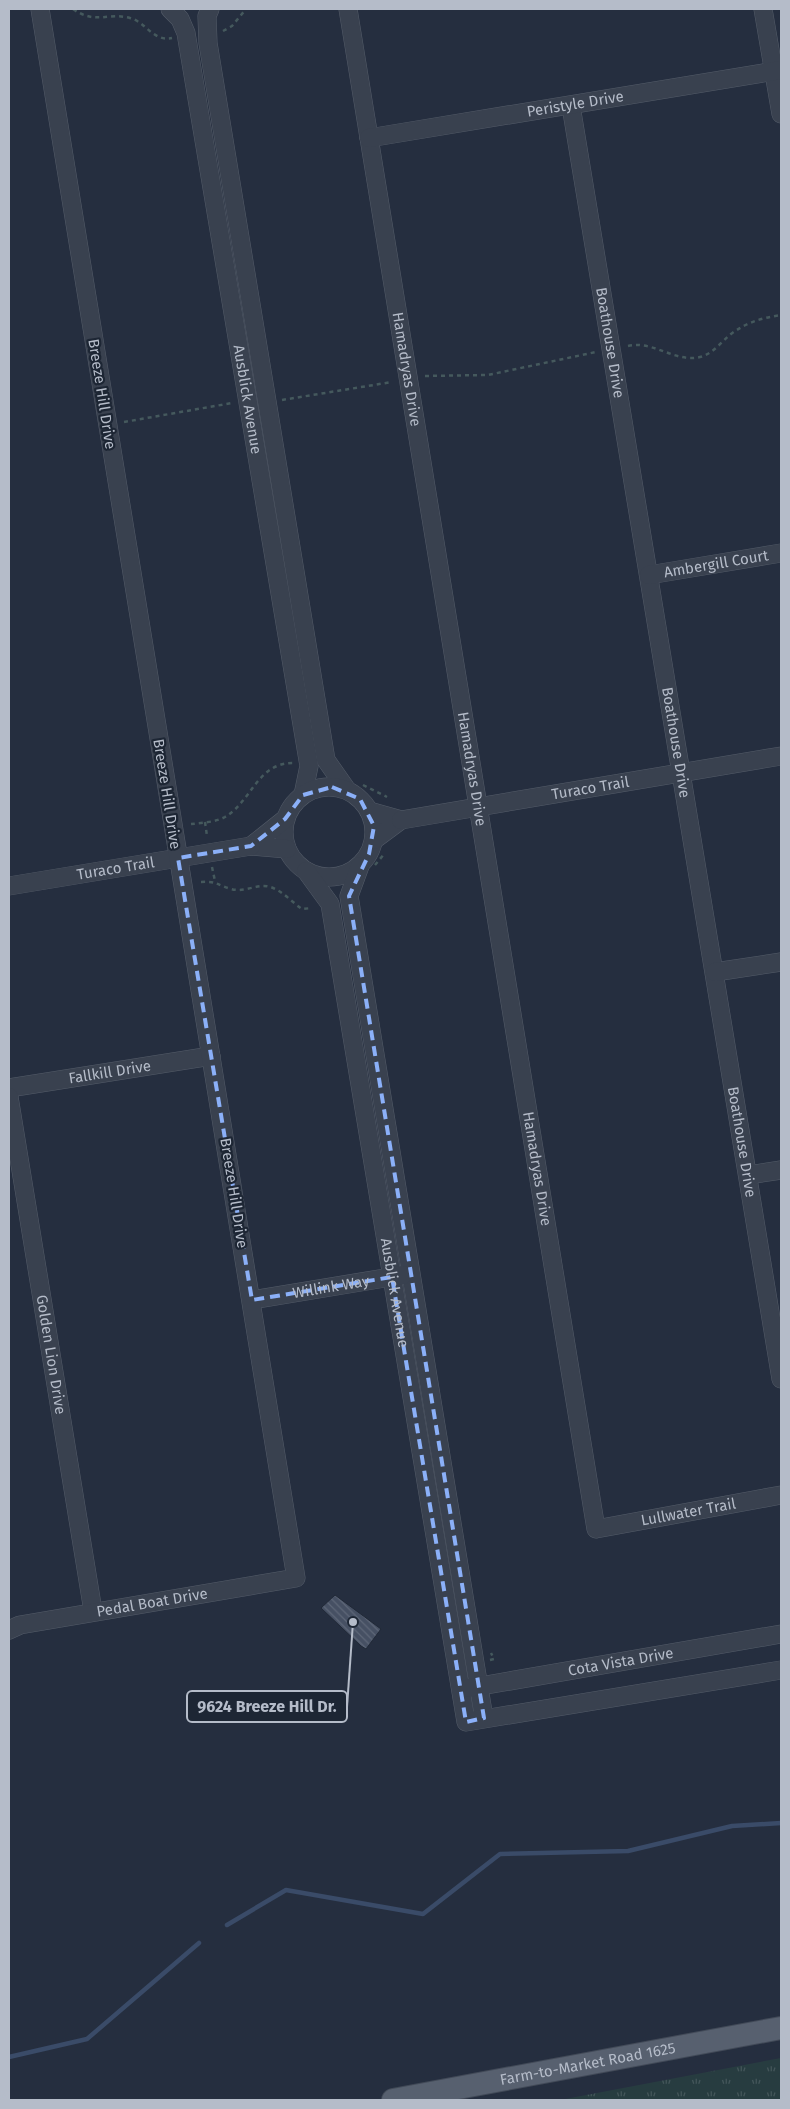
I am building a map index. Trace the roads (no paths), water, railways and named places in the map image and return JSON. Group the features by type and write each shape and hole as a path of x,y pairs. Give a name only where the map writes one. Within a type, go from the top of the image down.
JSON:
{"main road":[{"name":"Farm-to-Market Road 1625","path":"393,2100 781,2028"}],"street":[{"name":"Breeze Hill Drive","path":"40,9 296,1578"},
{"name":"Ausblick Avenue","path":"170,9 180,19 187,43 309,766 303,795"},
{"name":"Ausblick Avenue","path":"210,9 208,16 208,43 326,760 347,790"},
{"name":"Hamadryas Drive","path":"348,9 596,1529"},
{"path":"763,9 778,70 781,114"},
{"name":"Peristyle Drive","path":"369,138 571,106 778,70"},
{"name":"Boathouse Drive","path":"571,106 749,1175 781,1379"},
{"name":"Ambergill Court","path":"649,576 781,553"},
{"name":"Turaco Trail","path":"369,811 401,820 781,756"},
{"path":"332,787 347,790 360,799 369,811 374,826 374,840 369,854 360,866 348,874 334,878 319,876 306,871 294,862 287,849 284,835 285,819 292,806 303,795 317,788 332,787"},
{"name":"Turaco Trail","path":"251,846 285,819"},
{"name":"Turaco Trail","path":"374,840 401,820"},
{"name":"Turaco Trail","path":"9,886 251,846 287,849"},
{"name":"Ausblick Avenue","path":"306,871 330,904 466,1722 484,1718 349,896 360,866"},
{"path":"715,972 781,962"},
{"name":"Fallkill Drive","path":"9,1088 211,1056"},
{"name":"Golden Lion Drive","path":"9,1097 94,1611"},
{"path":"749,1175 781,1170"},
{"name":"Willink Way","path":"252,1300 411,1274"},
{"name":"Lullwater Trail","path":"596,1529 781,1495"},
{"name":"Pedal Boat Drive","path":"9,1630 20,1625 94,1611 296,1578"},
{"name":"Cota Vista Drive","path":"461,1690 781,1634"},
{"path":"484,1718 781,1670"}],"waterway":[{"path":"227,1925 286,1890 423,1914 500,1854 628,1851 732,1826 781,1823"},
{"path":"9,2057 87,2039 199,1943"}],"place":[{"name":"9624 Breeze Hill Dr.","path":"353,1622"}]}
